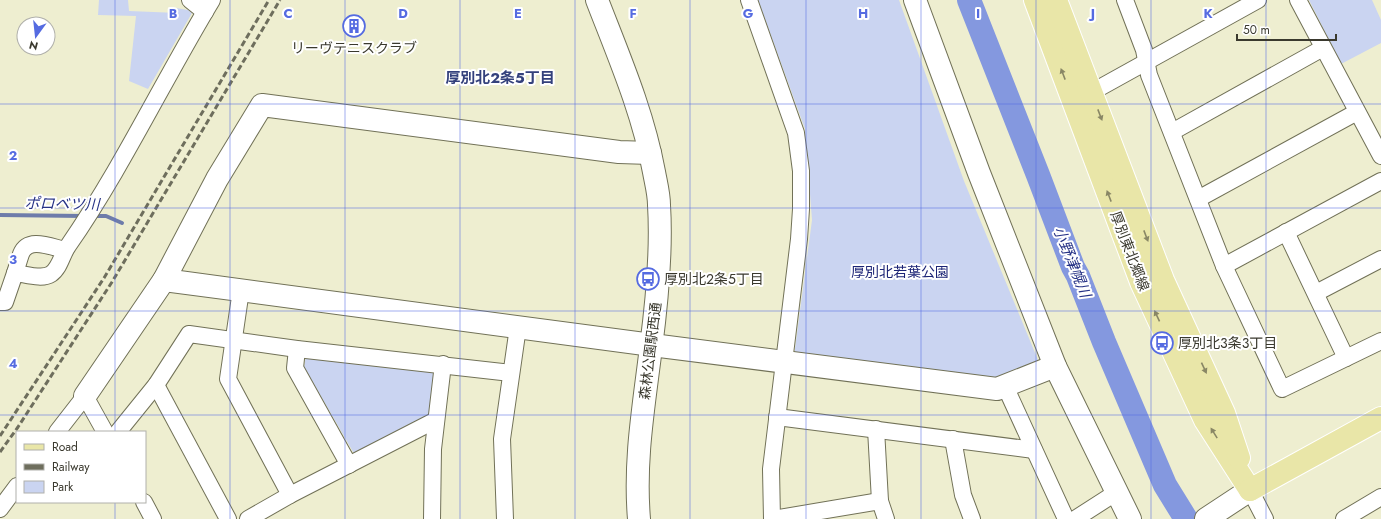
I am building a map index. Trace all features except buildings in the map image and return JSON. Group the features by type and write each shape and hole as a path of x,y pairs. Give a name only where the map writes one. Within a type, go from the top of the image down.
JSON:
{"main road":[{"name":"厚別東北郷線","path":"1035,0 1082,97"},
{"name":"厚別東北郷線","path":"1056,0 1082,97 1141,282 1205,420 1250,490"},
{"path":"1250,490 1381,418"}],"street":[{"path":"15,273 40,277 50,275 56,269 65,250 94,208 209,6 190,0"},
{"name":"森林公園駅西通","path":"597,0 638,109 650,153 659,204 660,250 652,345 639,443 638,499 640,519"},
{"path":"749,0 796,133 800,171 801,209 799,239 771,469 772,519 880,501"},
{"path":"915,0 979,173 1055,366 1130,519"},
{"path":"1126,0 1144,50 1149,75 1224,266 1282,389 1381,341"},
{"path":"1082,97 1258,0"},
{"path":"1298,0 1381,156"},
{"path":"1172,132 1324,48"},
{"path":"59,431 85,396 164,280 218,179 262,105 619,152 650,153"},
{"path":"1198,199 1358,112"},
{"path":"1224,266 1381,181"},
{"path":"1286,232 1346,358"},
{"path":"0,302 5,302 22,252 27,246 36,244 65,250"},
{"path":"1316,293 1381,259"},
{"path":"164,280 997,389 1055,366"},
{"path":"241,290 228,379 290,495"},
{"path":"505,519 502,439 518,327"},
{"path":"119,431 156,385 189,334 298,349 442,364 511,373"},
{"path":"298,349 295,368 348,465"},
{"path":"432,519 433,449 442,364"},
{"path":"156,385 228,519"},
{"path":"1005,386 1066,519"},
{"path":"85,396 104,431"},
{"path":"778,417 1034,450"},
{"path":"248,519 290,495 436,420"},
{"path":"876,430 880,501 886,519"},
{"path":"953,439 963,494 972,519"},
{"path":"0,509 16,487"},
{"path":"1214,514 1250,490 1265,519"},
{"path":"1075,519 1117,492"},
{"path":"1344,519 1381,498"},
{"path":"145,503 153,519"}],"green space":[{"path":"99,0 128,0 129,11 178,13 176,8 188,10 192,13 148,89 129,81 136,16 98,15"},
{"name":"厚別北若葉公園","path":"758,0 899,0 964,181 1038,360 994,380 794,356 812,220 805,129"},
{"path":"1309,0 1372,0 1381,20 1381,43 1341,64"},
{"path":"306,356 436,373 430,420 356,457 304,367"}],"waterway":[{"name":"小野津幌川","path":"969,0 1073,267 1104,342 1165,485 1186,519"},
{"name":"ポロベツ川","path":"0,215 84,216"},
{"name":"ポロベツ川","path":"92,216 106,216 122,223"}],"railway":[{"path":"0,436 104,278 269,0"},
{"path":"0,452 18,427 112,282 280,0"}],"place":[{"name":"リーヴテニスクラブ","path":"354,26"},
{"name":"厚別北2条5丁目","path":"648,279"},
{"name":"厚別北3条3丁目","path":"1162,343"}],"district":[{"name":"厚別北2条5丁目","path":"500,78"}]}
